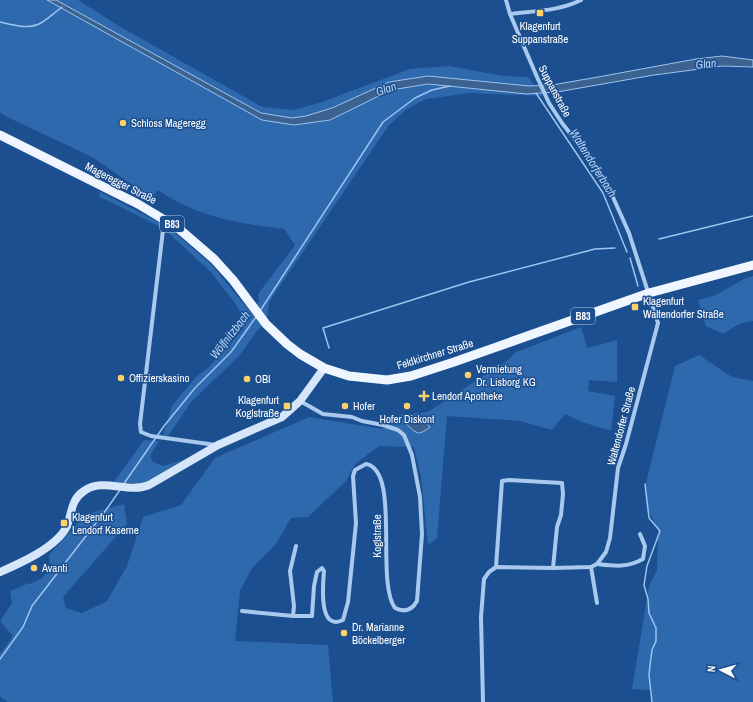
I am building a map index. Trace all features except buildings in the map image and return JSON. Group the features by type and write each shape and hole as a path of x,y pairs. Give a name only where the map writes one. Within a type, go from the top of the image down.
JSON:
{"main road":[{"name":"Mageregger Straße","path":"0,135 151,210 178,228 214,259 266,324 291,347 324,368"},
{"name":"Feldkirchner Straße","path":"324,368 349,376 374,379 387,380 411,376 649,293 753,265"}],"street":[{"name":"Suppanstraße","path":"506,0 510,14 546,98 562,123 608,186 629,234 649,293"},
{"path":"510,14 559,8 581,0"},
{"path":"163,230 140,424 141,432 162,438 218,445"},
{"name":"Waltendorfer Straße","path":"597,564 606,552 610,538 618,468 626,444 658,323 649,293"},
{"path":"0,572 38,553 56,540 67,526 76,497 83,491 91,487 109,486 138,488 149,485 218,445 282,417 300,401 324,368"},
{"name":"Koglstraße","path":"242,611 293,616 312,616 314,586 317,572 322,568 324,571 323,601 326,614 333,622 343,620 346,613 356,523 352,476 356,470 366,464 371,465 377,470 381,477 385,494 388,593 391,603 400,611 410,610 414,607 417,601 422,534 420,497 414,462 404,435 398,430 382,424 362,421 352,417 323,414 300,401"},
{"path":"496,567 502,481 510,480 562,483 563,494 561,515 556,527 553,568"},
{"path":"483,702 481,618 484,579 490,572 496,567 553,568 591,567 597,564 611,566 632,565 643,559 645,546 640,534"},
{"path":"293,616 294,606 290,571 296,546"},
{"path":"591,567 597,603"}],"shaded area":[{"path":"0,0 78,0 119,26 262,107 294,110 322,102 410,69 449,66 503,76 528,77 543,96 470,93 426,99 407,109 389,125 269,302 267,319 257,304 259,301 258,294 295,245 284,229 234,221 203,213 188,207 158,190 152,198 92,157 5,116 0,112"},
{"path":"100,192 168,227 211,264 262,326 240,355 192,401 168,436 163,435 172,406 196,377 209,367 243,329 242,317 237,306 211,272 164,229 99,197"},
{"path":"753,276 753,321 737,325 724,334 706,326 698,300 716,295 744,279"},
{"path":"581,327 587,348 617,340 617,382 589,380 588,391 615,396 611,431 582,422 565,414 552,430 520,421 447,416 437,538 428,545 421,477 414,447 379,446 355,464 346,481 308,517 291,518 276,544 252,568 240,591 235,641 328,645 333,702 7,702 0,696 0,654 13,636 0,621 12,603 10,591 29,583 31,584 43,577 50,568 49,555 87,514 124,504 127,524 63,597 66,608 82,613 107,601 127,566 143,517 181,505 215,458 309,417 382,429 400,415 428,412 508,360 514,353"},
{"path":"699,355 732,377 753,381 753,702 651,702 652,690 632,689 649,586 657,570 658,529 649,512 646,497 646,483 675,366"},
{"path":"144,440 159,441 150,456 153,462 163,466 183,460 152,479 140,484 114,482"}],"water":[{"name":"Glan","path":"47,0 56,0 261,113 292,118 306,116 332,108 389,82 428,76 529,86 552,85 696,59 722,56 753,60 753,67 723,66 654,75 557,92 527,94 428,84 391,90 330,120 294,125 262,120"},
{"path":"418,419 424,421 430,427 420,433 417,433 406,424 407,420"}],"waterway":[{"path":"0,22 26,27 36,25 44,21 62,7"},
{"name":"Wölfnitzbach","path":"260,311 383,122 415,98 432,90 450,86"},
{"name":"Waltendorferbach","path":"536,93 603,193 627,252"},
{"path":"659,239 753,216"},
{"path":"329,348 323,328 469,282 595,249 615,248"},
{"name":"Waltendorferbach","path":"630,258 638,286"},
{"name":"Wölfnitzbach","path":"123,485 164,426 195,388 231,352 256,317"},
{"name":"Waltendorferbach","path":"645,484 649,518 660,531 647,566 644,585 648,599 649,613 656,628 656,641 652,650 649,675 652,702"},
{"name":"Wölfnitzbach","path":"0,659 23,627 32,606 120,490"}],"place":[{"name":"Klagenfurt Suppanstraße","path":"540,13"},
{"name":"Schloss Mageregg","path":"123,123"},
{"name":"Klagenfurt Waltendorfer Straße","path":"635,307"},
{"name":"Vermietung Dr. Lisborg KG","path":"468,375"},
{"name":"Offizierskasino","path":"121,378"},
{"name":"OBI","path":"247,379"},
{"name":"Lendorf Apotheke","path":"424,396"},
{"name":"Klagenfurt Koglstraße","path":"287,406"},
{"name":"Hofer","path":"345,406"},
{"name":"Hofer Diskont","path":"407,406"},
{"name":"Klagenfurt Lendorf Kaserne","path":"64,523"},
{"name":"Avanti","path":"34,568"},
{"name":"Dr. Marianne Böckelberger","path":"344,633"}]}
